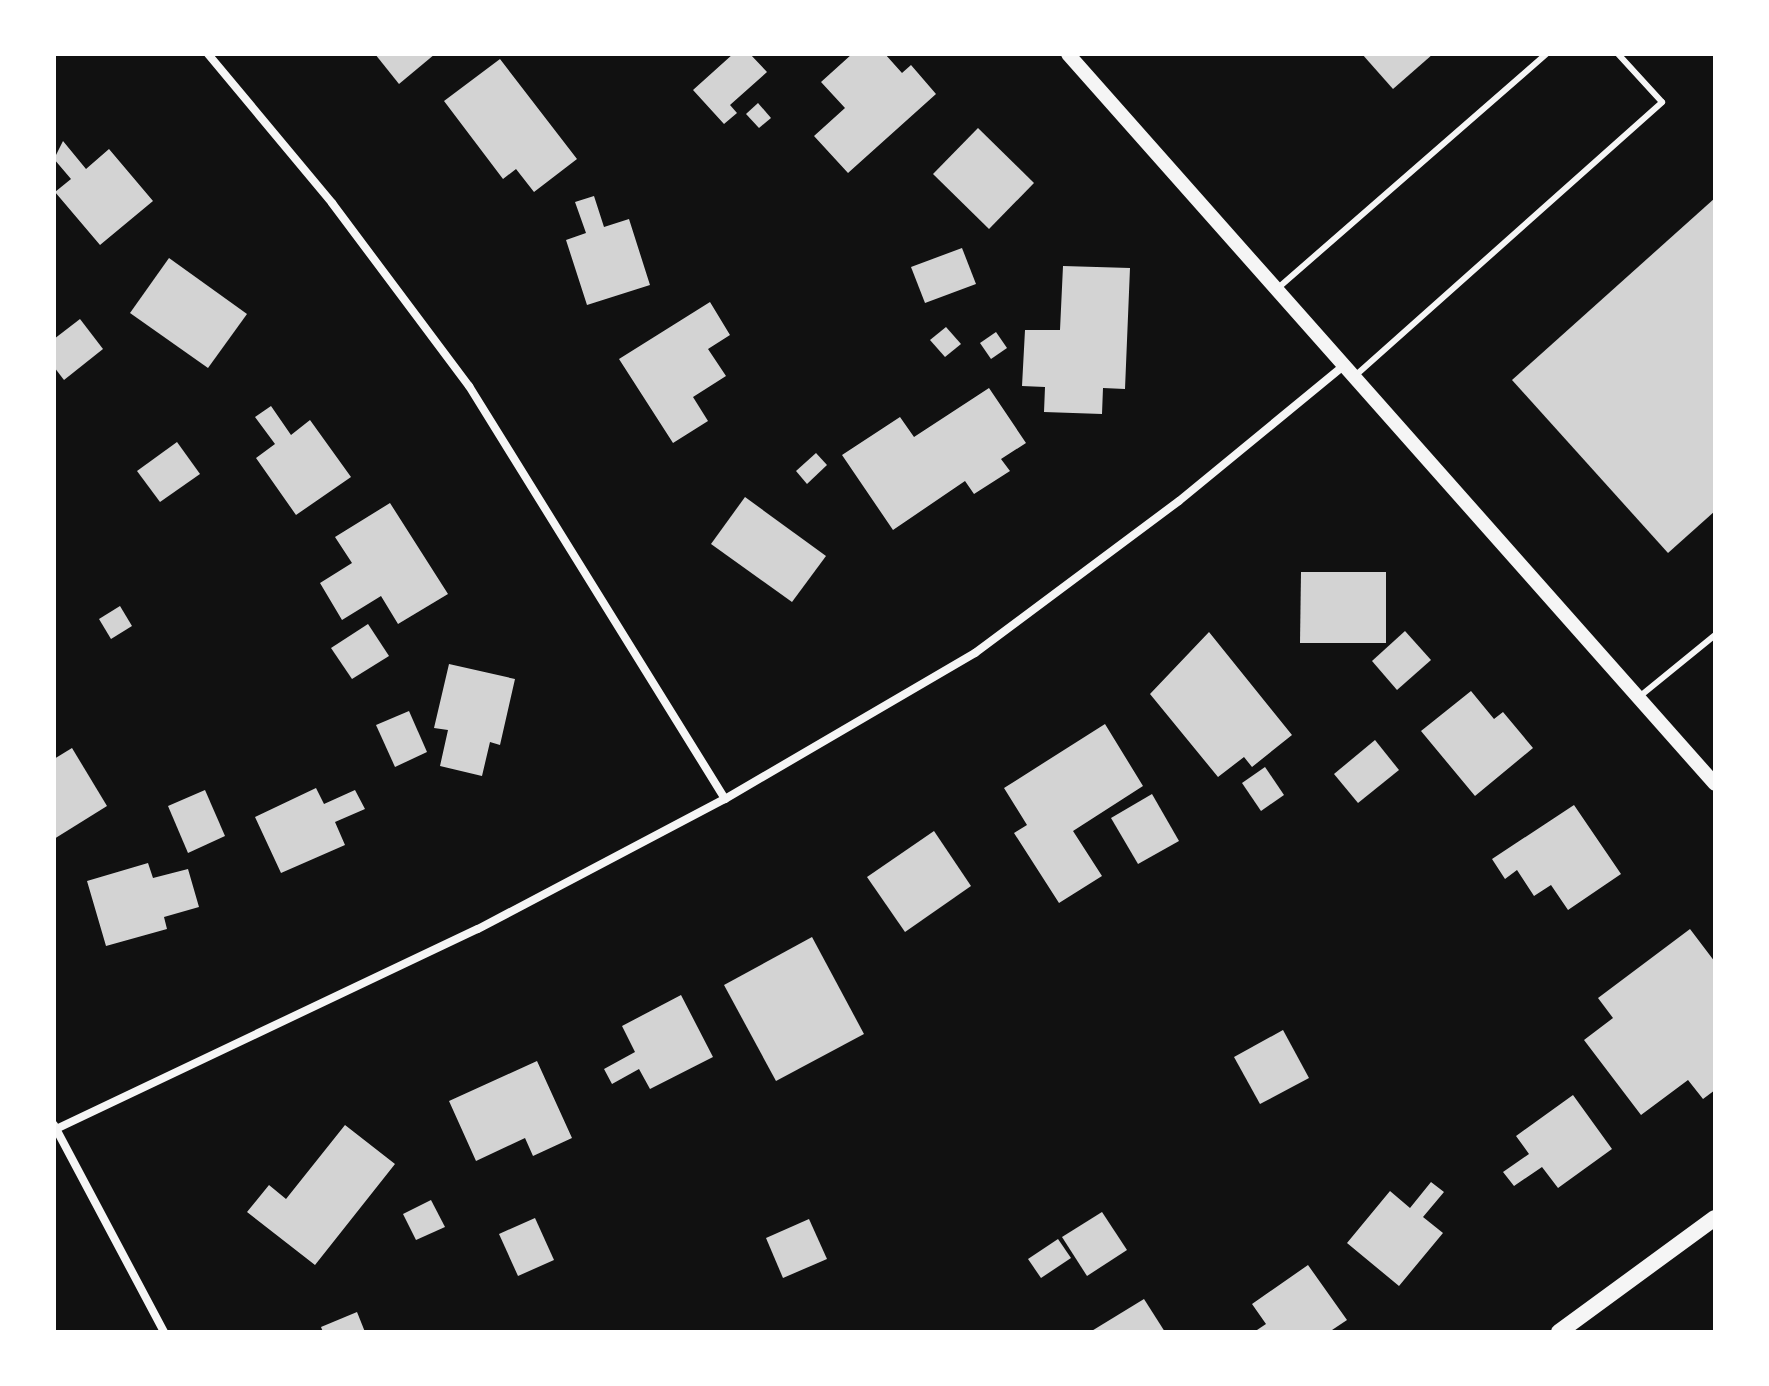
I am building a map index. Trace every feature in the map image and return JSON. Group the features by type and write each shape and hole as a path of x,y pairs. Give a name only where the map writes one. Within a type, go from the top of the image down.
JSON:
{"main road":[{"path":"1559,1332 1715,1218"}],"street":[{"path":"208,54 332,203 469,386 725,799"},
{"path":"1068,54 1351,369 1715,784"},
{"path":"164,1332 55,1128 478,929 725,799 975,653 1351,369"}],"lane":[{"path":"1278,288 1546,54"},
{"path":"1351,369 1662,102 1618,54"},
{"path":"1639,697 1715,635"}],"building":[{"path":"375,54 435,54 399,84"},
{"path":"733,54 750,54 767,72 730,105 737,113 724,124 693,90"},
{"path":"852,54 885,54 902,73 911,65 936,94 848,173 814,136 845,108 821,82"},
{"path":"1362,54 1433,54 1393,89"},
{"path":"500,59 577,159 534,192 516,169 503,179 444,101"},
{"path":"758,103 771,118 759,128 746,114"},
{"path":"978,128 1034,183 989,229 933,174"},
{"path":"63,141 86,169 109,149 153,201 100,245 55,192 71,179 54,159"},
{"path":"594,196 604,227 629,219 650,285 587,305 566,240 586,233 575,202"},
{"path":"1715,198 1715,511 1668,553 1512,380"},
{"path":"962,248 976,284 925,303 911,267"},
{"path":"169,258 247,314 208,368 130,313"},
{"path":"1063,266 1130,268 1125,389 1103,388 1102,414 1044,412 1045,387 1022,386 1025,330 1060,330"},
{"path":"710,302 730,335 708,349 726,376 693,397 708,421 673,443 619,359"},
{"path":"80,319 103,349 64,380 54,367 54,339"},
{"path":"946,327 961,344 945,357 930,340"},
{"path":"996,332 1007,348 991,359 980,343"},
{"path":"989,388 1026,443 1001,459 1010,471 974,494 965,481 893,530 842,455 900,417 914,437"},
{"path":"271,406 291,435 310,420 351,477 296,515 256,458 275,444 255,417"},
{"path":"177,442 200,474 160,502 137,471"},
{"path":"816,453 827,465 807,484 796,471"},
{"path":"745,497 826,556 792,602 711,544"},
{"path":"390,503 448,594 398,624 381,596 342,620 320,583 352,563 335,537"},
{"path":"1301,572 1386,572 1386,643 1300,643"},
{"path":"120,606 132,626 111,639 99,619"},
{"path":"368,624 389,656 352,679 331,648"},
{"path":"1405,631 1431,660 1397,690 1372,661"},
{"path":"1209,632 1292,735 1252,767 1244,757 1218,777 1150,694"},
{"path":"449,664 515,679 500,745 490,742 482,776 440,766 448,730 434,728"},
{"path":"1471,691 1494,719 1503,712 1533,748 1475,796 1421,731"},
{"path":"409,711 427,752 395,767 376,725"},
{"path":"1105,724 1143,786 1073,831 1102,876 1059,903 1014,833 1027,825 1004,788"},
{"path":"1375,740 1399,770 1358,803 1334,774"},
{"path":"72,748 107,806 54,839 54,759"},
{"path":"1265,767 1284,795 1261,811 1242,783"},
{"path":"316,788 324,804 355,790 365,809 335,822 345,845 281,873 255,817"},
{"path":"205,790 225,836 188,853 168,806"},
{"path":"1152,794 1179,841 1138,864 1111,818"},
{"path":"1574,805 1621,874 1568,910 1551,885 1534,896 1517,870 1505,879 1492,859"},
{"path":"934,831 971,886 905,932 867,877"},
{"path":"148,863 153,878 188,869 199,907 164,917 167,929 106,946 87,881"},
{"path":"1690,929 1715,962 1715,1090 1703,1099 1688,1080 1641,1115 1584,1040 1613,1018 1598,998"},
{"path":"812,937 864,1034 776,1081 724,985"},
{"path":"681,995 713,1057 650,1089 639,1069 612,1084 604,1069 635,1052 622,1026"},
{"path":"1283,1030 1309,1078 1260,1104 1234,1057"},
{"path":"537,1061 572,1138 533,1156 525,1138 476,1161 449,1101"},
{"path":"1573,1095 1612,1149 1558,1188 1542,1167 1514,1186 1503,1172 1529,1154 1516,1136"},
{"path":"345,1125 395,1164 315,1265 247,1212 269,1185 286,1199"},
{"path":"1431,1182 1444,1192 1423,1217 1443,1233 1399,1286 1347,1243 1390,1191 1410,1208"},
{"path":"431,1200 445,1227 416,1240 403,1214"},
{"path":"1102,1212 1127,1250 1087,1276 1062,1237"},
{"path":"535,1218 554,1260 518,1276 499,1234"},
{"path":"809,1219 827,1259 783,1278 766,1238"},
{"path":"1058,1239 1071,1258 1041,1278 1028,1259"},
{"path":"1308,1265 1347,1320 1329,1332 1254,1332 1266,1324 1252,1304"},
{"path":"1144,1299 1165,1332 1090,1332"},
{"path":"357,1312 365,1332 323,1332 321,1327"}]}
